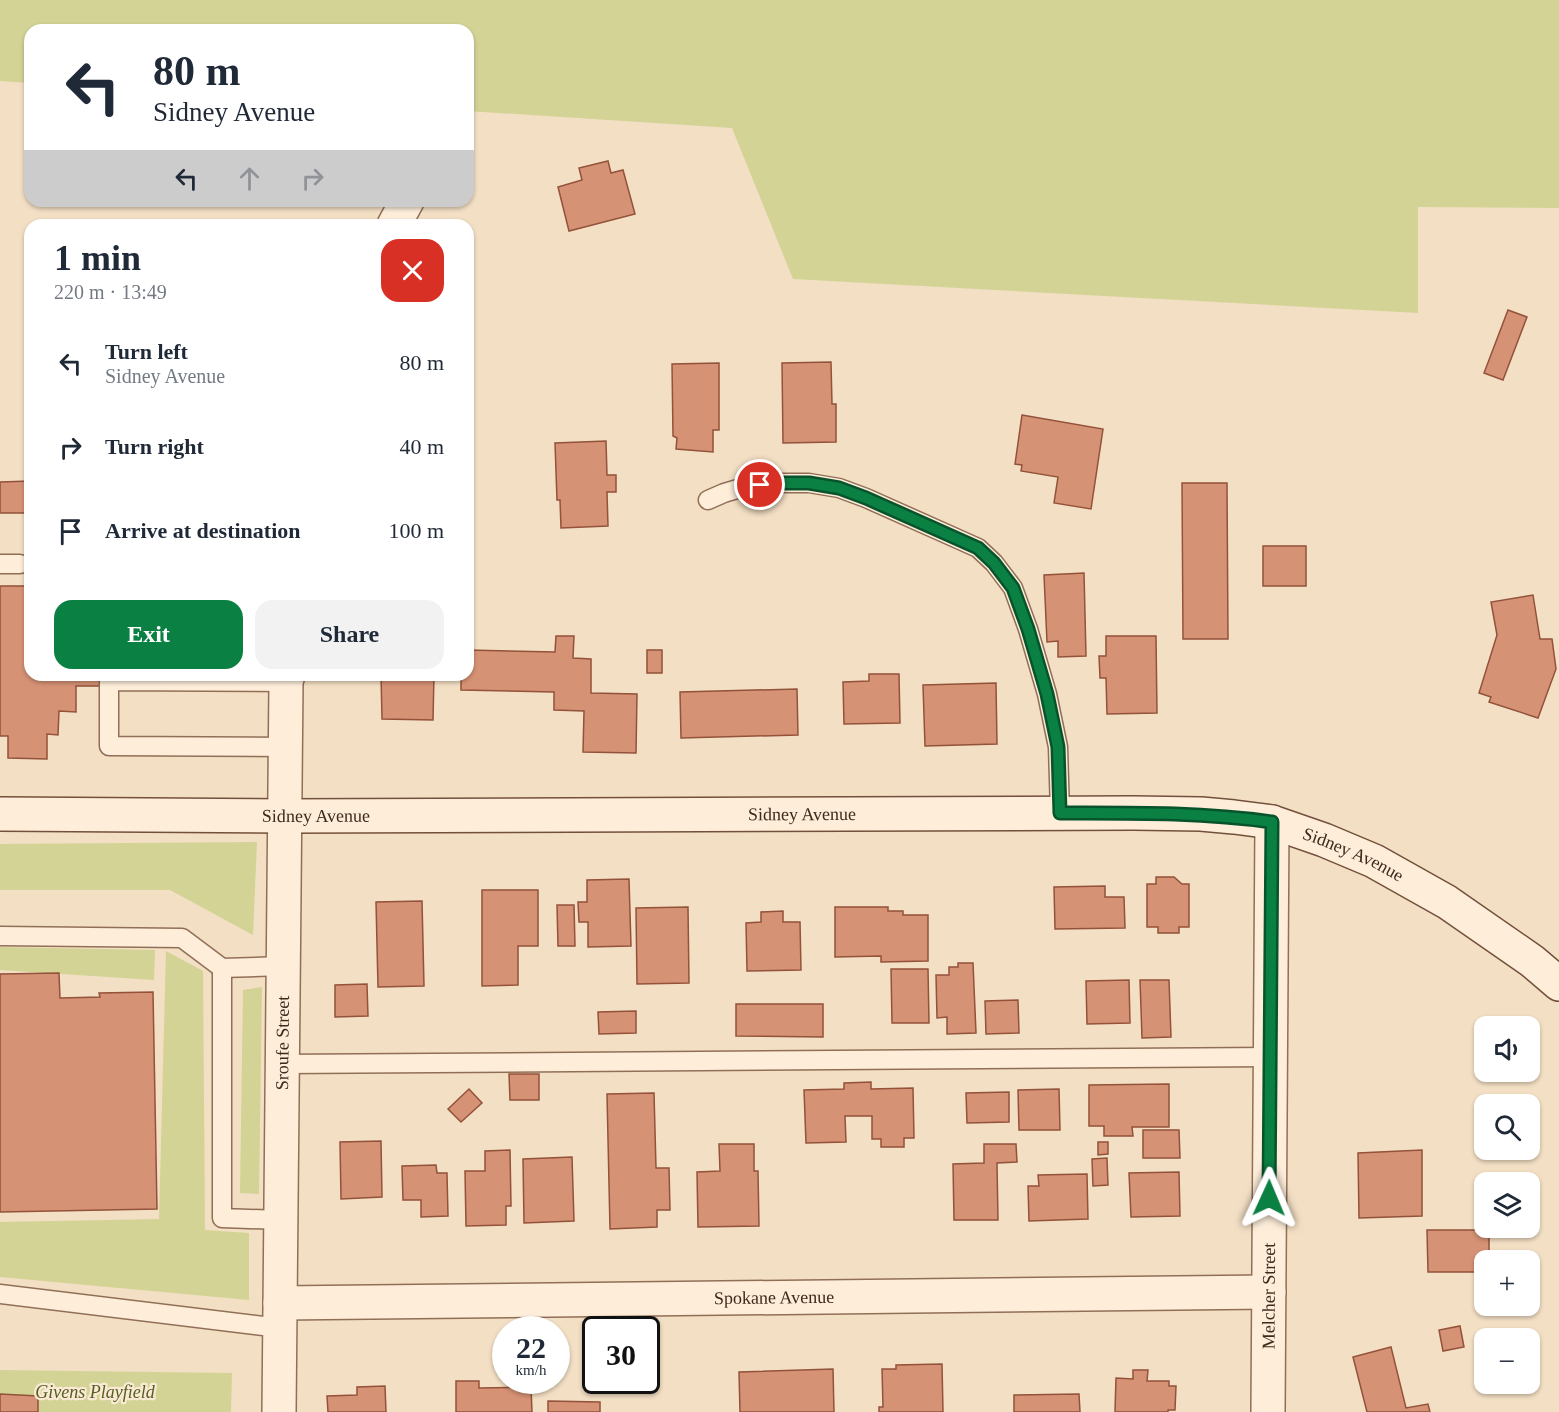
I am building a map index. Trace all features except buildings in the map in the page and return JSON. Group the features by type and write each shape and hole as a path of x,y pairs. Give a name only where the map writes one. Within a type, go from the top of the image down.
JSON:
{"street":[{"name":"Sroufe Street","path":"279,1412 287,681"},
{"name":"Sidney Avenue","path":"0,814 285,816 1060,813 1201,814 1234,817 1272,822 1374,861 1447,902 1532,961 1559,984"},
{"name":"Melcher Street","path":"1268,1412 1272,822"},
{"name":"Spokane Avenue","path":"280,1315 1269,1292"}],"lane":[{"path":"708,500 734,490 775,483 809,483 839,488 978,548 994,563 1013,588 1028,629 1047,694 1058,747 1060,813"},
{"path":"0,564 20,564"},
{"path":"109,681 109,746 286,747"},
{"path":"0,936 182,938 222,968 283,966"},
{"path":"222,968 222,1218 281,1220"},
{"path":"282,1064 1270,1057"},
{"path":"0,1294 280,1315"}],"green space":[{"path":"0,0 1559,0 1559,208 1418,207 1418,313 793,279 732,128 474,111 474,24 24,24 24,83 0,81"},
{"path":"257,842 253,935 170,890 0,890 0,844"},
{"path":"0,947 155,950 154,980 0,970"},
{"path":"166,951 203,971 205,1230 249,1233 249,1300 0,1277 0,1222 159,1219"},
{"path":"262,987 259,1194 240,1193 243,990"},
{"name":"Givens Playfield","path":"0,1370 232,1373 231,1412 0,1412"}],"route":[{"path":"760,485 809,483 839,488 978,548 994,563 1013,588 1047,694 1058,747 1060,813 1201,814 1272,822 1269,1198"}]}
